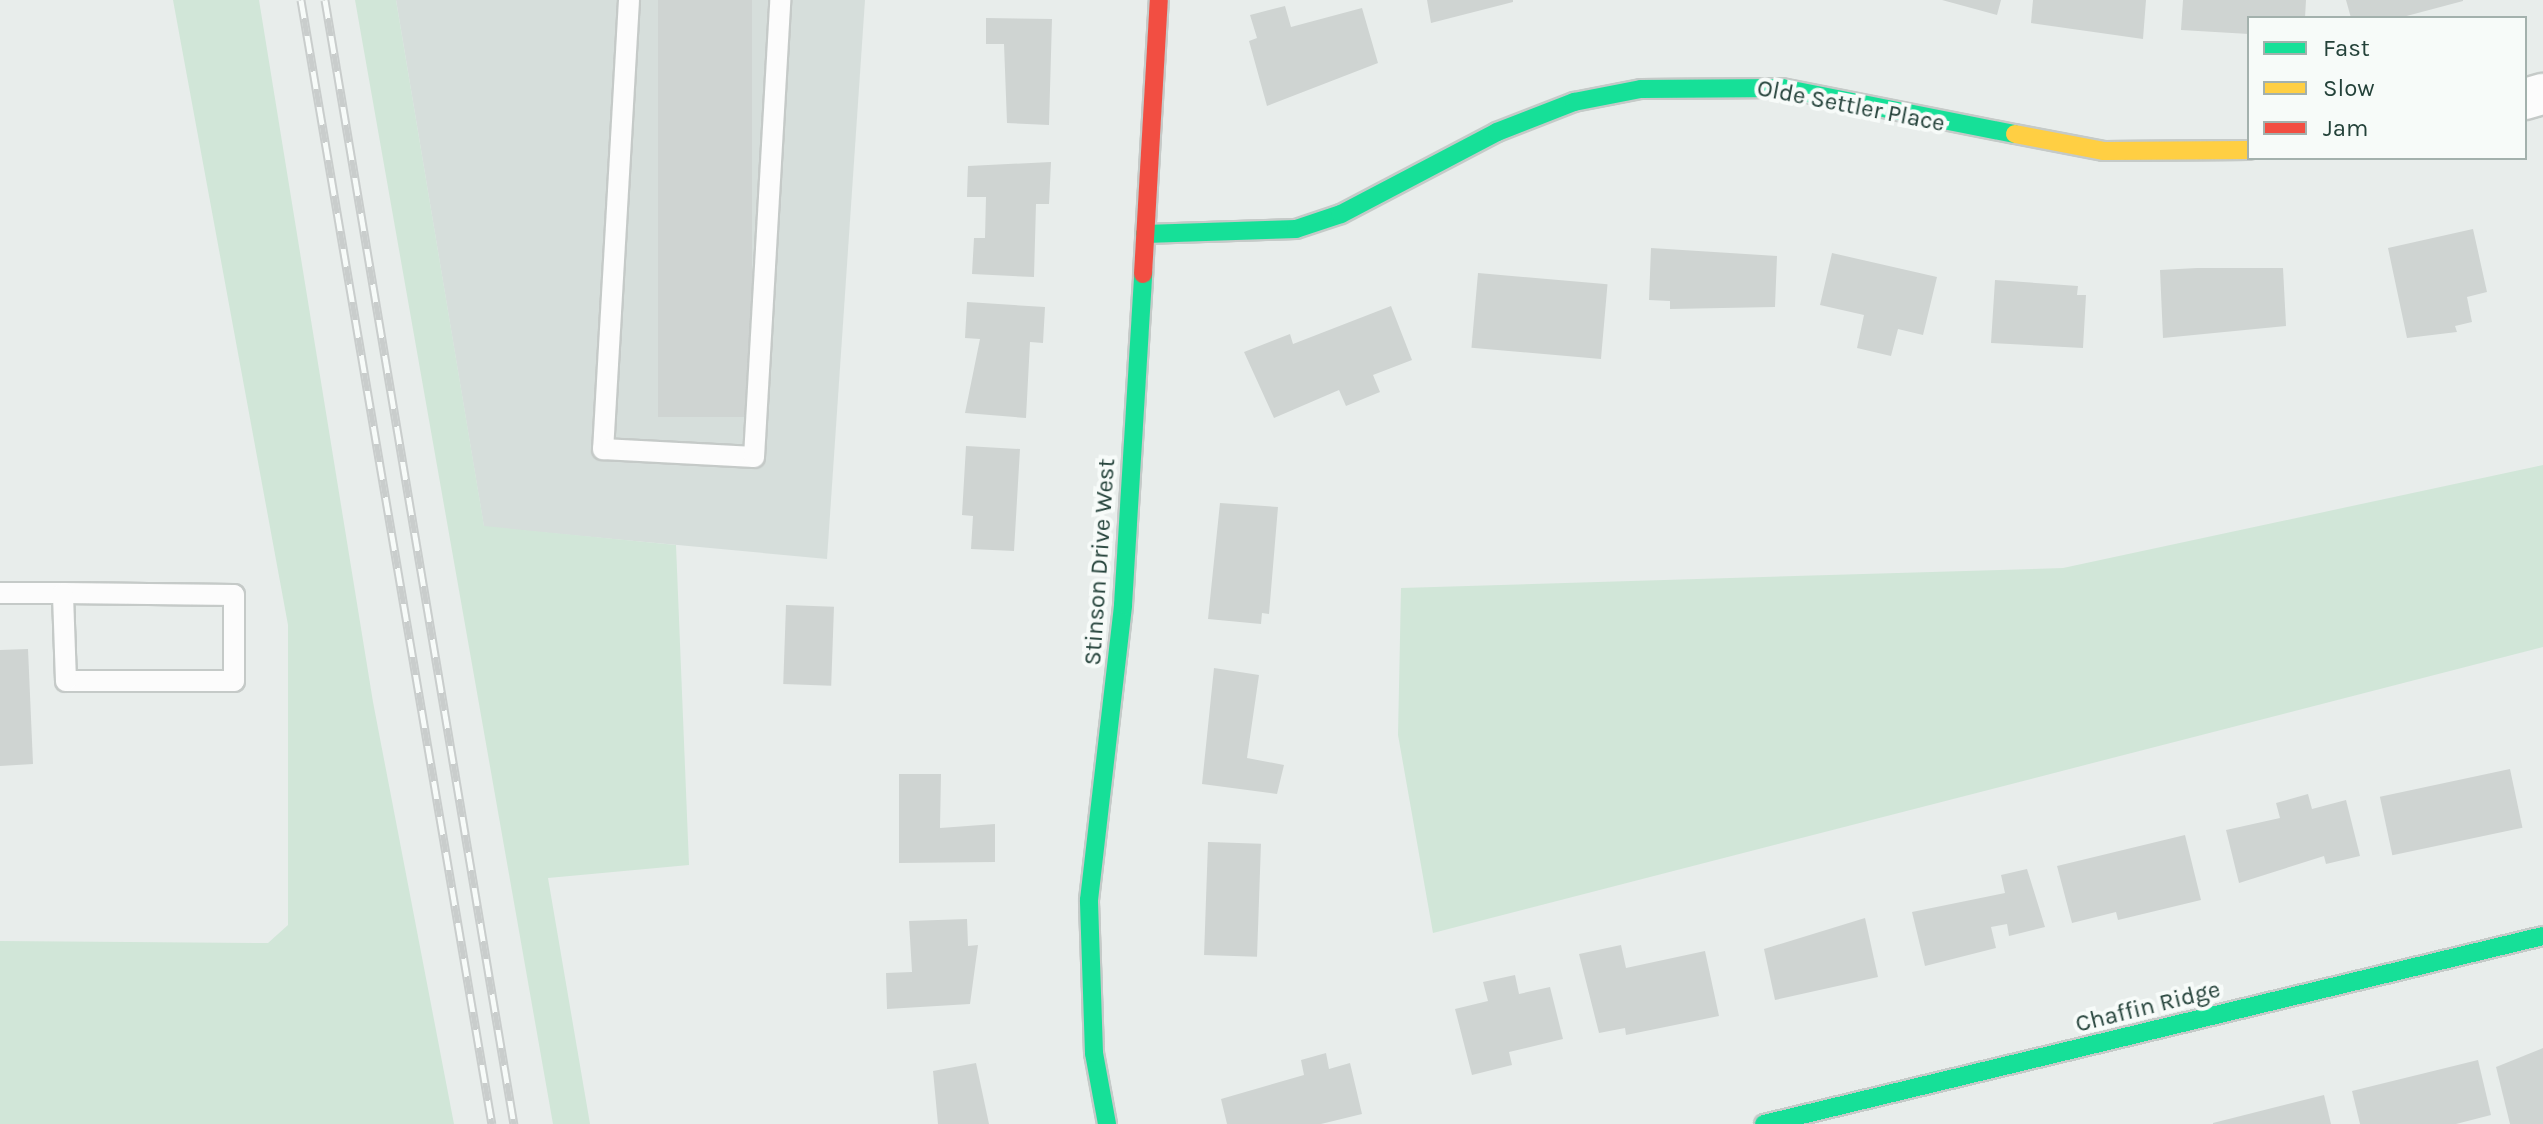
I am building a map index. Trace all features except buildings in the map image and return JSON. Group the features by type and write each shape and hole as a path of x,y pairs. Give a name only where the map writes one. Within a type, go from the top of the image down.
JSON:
{"street":[{"name":"Stinson Drive West","path":"1107,1124 1094,1053 1089,900 1123,605 1159,0"},
{"name":"Olde Settler Place","path":"1145,234 1296,229 1341,214 1497,132 1574,102 1641,89 1782,88 2104,151 2247,150"},
{"name":"Chaffin Ridge","path":"1764,1124 2543,936"}],"lane":[{"path":"629,0 603,449 754,457 780,0"},
{"path":"0,593 63,593 234,595 234,681 66,681 63,593"}],"shaded area":[{"path":"396,0 865,0 827,559 484,527"}],"green space":[{"path":"173,0 259,0 373,702 454,1124 0,1124 0,941 268,943 288,925 288,625"},
{"path":"355,0 396,0 484,526 676,545 689,865 548,878 590,1124 553,1124"},
{"path":"2543,465 2543,647 1433,933 1398,735 1401,588 2063,568"}],"railway":[{"path":"301,0 492,1124"},
{"path":"325,0 514,1124"}],"traffic: fast":[{"path":"1145,234 1296,229 1341,214 1497,132 1574,102 1641,89 1782,88 2015,134"},
{"path":"1107,1124 1094,1053 1089,900 1123,605 1143,274"},
{"path":"1764,1124 2543,936"}],"traffic: slow":[{"path":"2015,134 2104,151 2247,150"}],"traffic: jam":[{"path":"1143,274 1159,0"}]}
